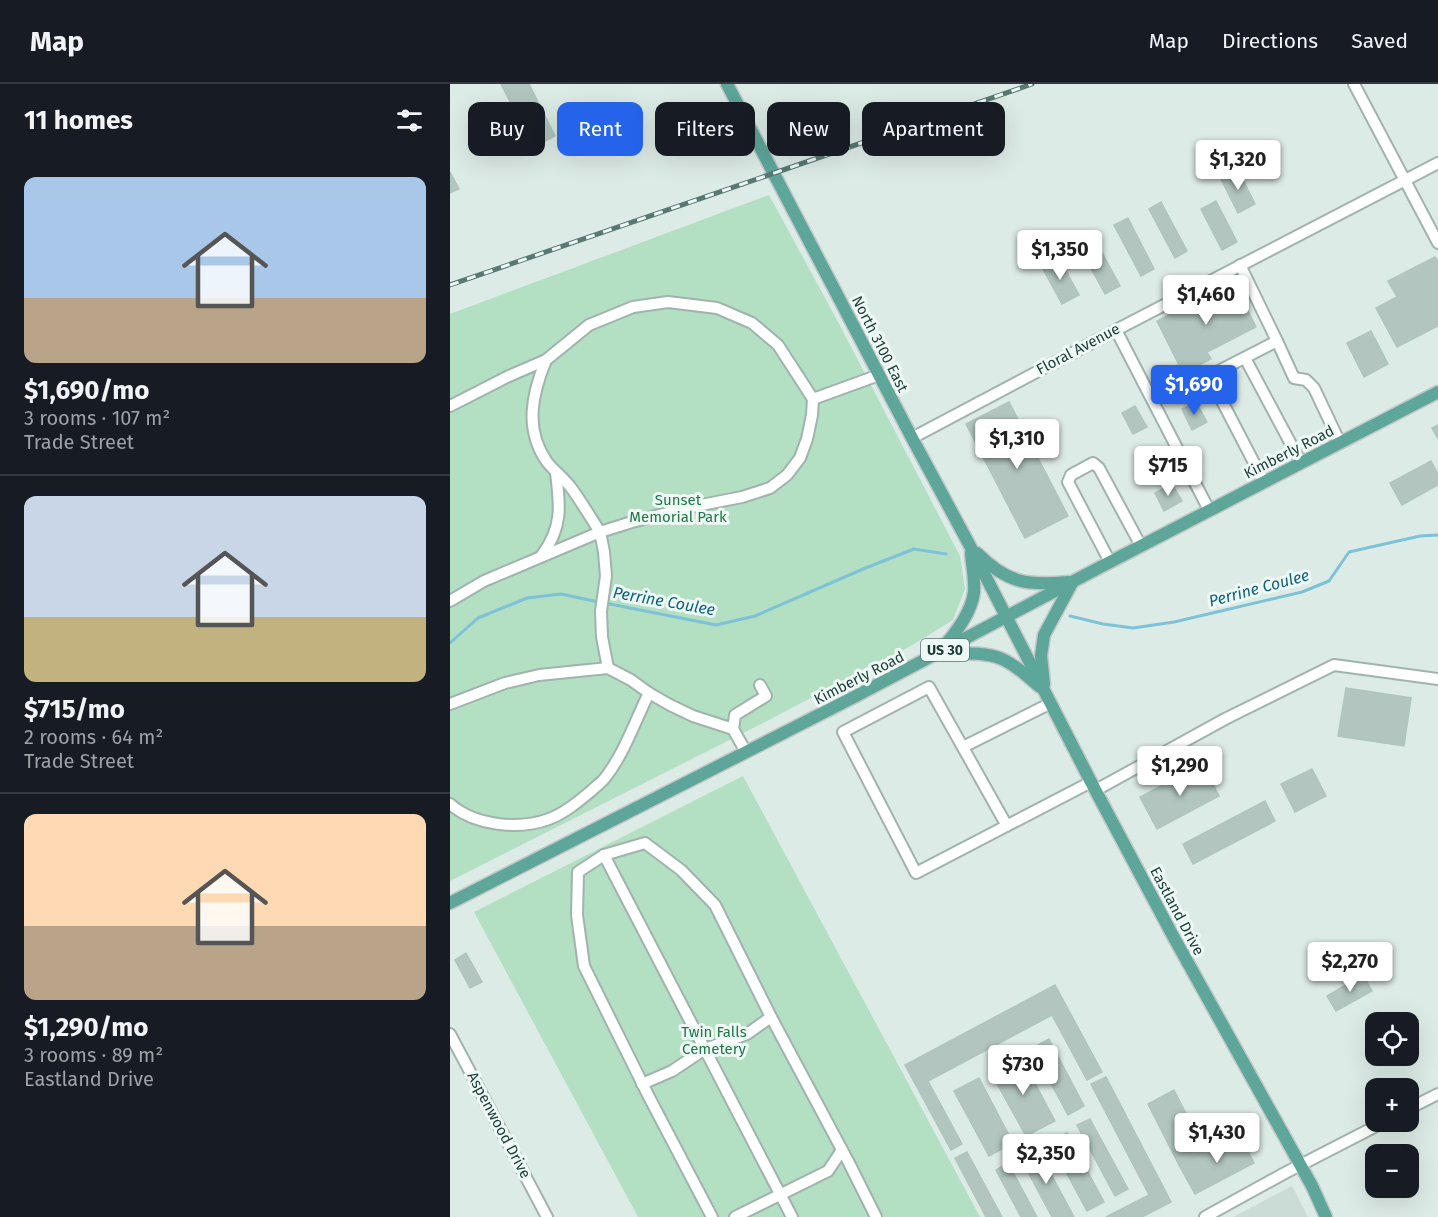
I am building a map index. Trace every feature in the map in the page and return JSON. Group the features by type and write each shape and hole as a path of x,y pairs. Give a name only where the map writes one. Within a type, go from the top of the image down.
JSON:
{"main road":[{"name":"North 3100 East","path":"727,84 1006,617"},
{"name":"Kimberly Road","path":"450,903 937,654 1438,392"},
{"path":"970,546 1001,574 1016,580 1030,584 1073,582"},
{"path":"937,654 955,634 974,595 970,546"},
{"path":"1048,697 1041,656 1044,635 1073,582"},
{"name":"Eastland Drive","path":"1006,617 1173,936 1326,1217"},
{"path":"937,654 979,654 1001,659 1024,674 1048,697"}],"street":[{"path":"1354,84 1438,243"},
{"name":"Floral Avenue","path":"912,438 1438,163"},
{"path":"1240,265 1294,378 1306,380 1314,388 1340,443"},
{"path":"450,406 546,360 589,325 633,307 668,302 717,308 752,323 778,345 813,399 807,439 800,458 787,475 770,488 600,532 484,581 450,601"},
{"path":"1116,330 1209,510"},
{"path":"1264,482 1209,376 1278,341"},
{"path":"1245,358 1301,463"},
{"path":"546,360 538,379 532,414 534,435 546,459 571,487 600,532 606,576 601,611 602,637 608,669"},
{"path":"813,399 879,375"},
{"path":"1110,562 1068,482 1071,475 1093,463 1099,468 1141,546"},
{"path":"540,557 550,543 559,519 556,472"},
{"path":"1007,826 929,687 843,732 916,873 1334,665 1438,679"},
{"path":"450,704 505,683 539,675 608,669 631,680 670,705 693,716 733,729"},
{"path":"746,752 733,729 735,716 766,696 760,685"},
{"path":"450,804 484,822 520,826 551,818 578,802 604,779 620,754 649,693"},
{"path":"963,747 1048,697"},
{"path":"712,1217 642,1084 584,966 577,915 578,872 604,855 645,843 681,870 715,905 876,1217"},
{"path":"604,855 792,1217"},
{"path":"642,1084 672,1071 705,1049 747,1034 771,1017"},
{"name":"Aspenwood Drive","path":"450,1034 548,1217"},
{"path":"1419,1104 1438,1094"},
{"path":"1205,1217 1365,1132"},
{"path":"735,1217 828,1171 842,1150"}],"shaded area":[{"path":"1292,1186 1308,1217 1233,1217"}],"green space":[{"name":"Sunset Memorial Park","path":"769,195 960,556 965,589 953,620 909,647 759,725 450,881 450,314"},
{"name":"Twin Falls Cemetery","path":"743,776 980,1217 638,1217 474,912"}],"building":[{"path":"501,84 529,84 538,102 510,102"},
{"path":"545,116 555,136 545,141"},
{"path":"1238,170 1255,204 1238,213 1221,179"},
{"path":"450,172 459,189 450,193"},
{"path":"1216,201 1237,242 1222,250 1201,209"},
{"path":"1161,202 1187,251 1175,258 1149,209"},
{"path":"1128,218 1154,269 1141,276 1114,225"},
{"path":"1093,236 1120,286 1105,294 1078,244"},
{"path":"1435,257 1438,262 1438,326 1397,347 1376,308 1397,297 1388,281"},
{"path":"1059,258 1079,295 1062,304 1042,267"},
{"path":"1233,282 1256,327 1207,352 1211,359 1183,373 1157,321"},
{"path":"1371,331 1388,364 1364,377 1347,343"},
{"path":"1009,402 1068,516 1025,538 966,424"},
{"path":"1196,402 1207,422 1192,430 1182,409"},
{"path":"1135,406 1147,427 1133,434 1122,413"},
{"path":"1438,425 1438,439 1432,428"},
{"path":"1431,461 1438,474 1438,485 1402,505 1390,483"},
{"path":"1172,484 1182,501 1164,511 1155,493"},
{"path":"1346,688 1411,698 1404,746 1338,736"},
{"path":"1203,764 1219,796 1157,829 1140,797"},
{"path":"1312,769 1326,796 1295,812 1281,784"},
{"path":"1265,801 1275,821 1193,864 1183,844"},
{"path":"466,953 482,982 470,988 455,960"},
{"path":"1363,975 1372,991 1336,1011 1327,996"},
{"path":"1055,985 1102,1072 1087,1080 1052,1015 928,1081 962,1144 951,1150 905,1065"},
{"path":"1049,1039 1084,1106 1068,1115 1032,1048"},
{"path":"1020,1055 1055,1121 1026,1136 990,1071"},
{"path":"1106,1077 1171,1202 1142,1217 1106,1217 1149,1195 1091,1084"},
{"path":"979,1078 1013,1143 989,1156 954,1091"},
{"path":"1174,1090 1205,1151 1179,1165 1148,1104"},
{"path":"1090,1119 1128,1189 1115,1196 1077,1125"},
{"path":"1067,1133 1104,1202 1087,1211 1050,1142"},
{"path":"1238,1133 1254,1163 1195,1194 1179,1165"},
{"path":"1037,1148 1074,1217 1052,1217 1020,1157"},
{"path":"967,1152 1002,1217 986,1217 955,1158"},
{"path":"1008,1163 1037,1217 1021,1217 996,1170"}],"waterway":[{"name":"Perrine Coulee","path":"1070,616 1133,628 1174,622 1302,592 1329,581 1349,552 1420,536 1438,535"},
{"name":"Perrine Coulee","path":"605,603 716,625 755,616 914,549 946,554"},
{"name":"Perrine Coulee","path":"450,643 478,618 527,598 561,594 599,602"}],"railway":[{"path":"450,285 1032,84"}]}
